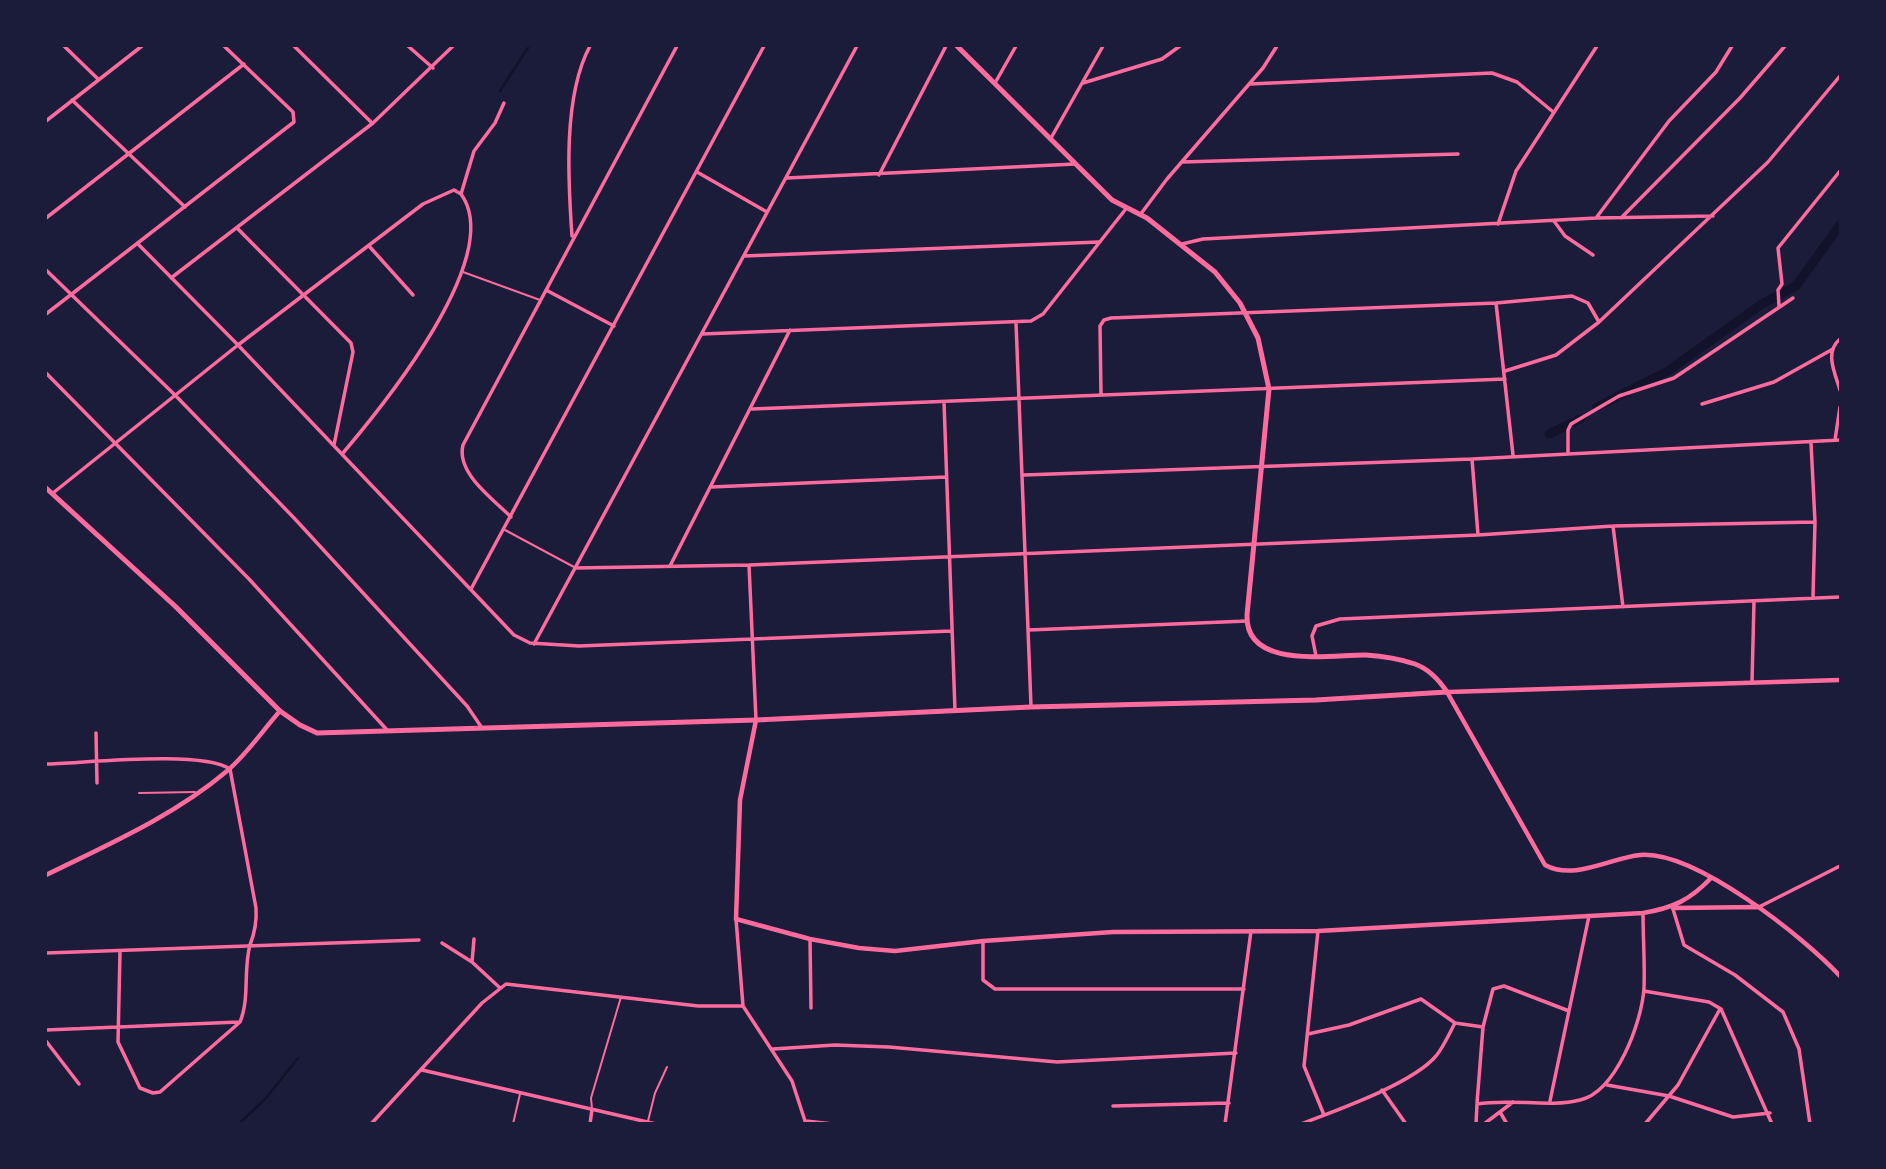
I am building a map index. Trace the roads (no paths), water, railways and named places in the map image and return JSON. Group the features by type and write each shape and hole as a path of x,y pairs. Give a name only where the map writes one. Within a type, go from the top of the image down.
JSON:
{"main road":[{"path":"957,46 1050,140 1125,209 1140,215 1182,244 1224,281 1245,314 1263,351 1269,389 1247,621 1252,635 1264,646 1298,658 1367,655 1405,661 1430,673 1447,692"},
{"path":"46,488 176,607 281,710 300,725 317,733 389,733 955,713 1031,707 1316,700 1447,692"}],"street":[{"path":"64,46 98,79"},
{"path":"46,121 142,46"},
{"path":"46,314 289,127 295,119 293,112 224,46"},
{"path":"294,46 373,123"},
{"path":"408,46 432,68"},
{"path":"172,278 373,123 453,46"},
{"path":"572,239 573,103 580,67 590,46"},
{"path":"511,517 465,468 462,450 677,46"},
{"path":"471,590 764,46"},
{"path":"534,644 856,46"},
{"path":"879,175 946,46"},
{"path":"995,83 1016,46"},
{"path":"1050,140 1103,46"},
{"path":"1083,83 1162,59 1180,46"},
{"path":"1140,215 1250,84 1277,46"},
{"path":"1498,224 1516,171 1552,111 1597,46"},
{"path":"1596,218 1669,121 1716,72 1732,46"},
{"path":"1621,218 1740,98 1785,46"},
{"path":"46,218 244,64"},
{"path":"1250,84 1492,74 1517,82 1552,111"},
{"path":"1505,371 1556,355 1599,322 1768,162 1840,76"},
{"path":"72,100 185,207"},
{"path":"461,194 473,154 504,103"},
{"path":"1182,162 1458,154"},
{"path":"786,178 1075,164"},
{"path":"1779,305 1778,292 1782,284 1777,248 1840,171"},
{"path":"697,172 768,212"},
{"path":"52,494 175,395 369,246 438,194 454,190 461,194 467,206 470,230 461,271 422,351 390,397 343,454"},
{"path":"702,334 1031,321 1043,314 1125,209"},
{"path":"1182,244 1203,239 1596,218 1713,216"},
{"path":"1554,221 1565,236 1593,255"},
{"path":"237,228 352,347 334,445"},
{"path":"744,256 1099,242"},
{"path":"138,244 239,345 514,635 534,644 579,646 951,631"},
{"path":"369,246 413,295"},
{"path":"46,270 175,395 295,519 467,706 483,729"},
{"path":"546,290 614,326"},
{"path":"1101,395 1100,326 1104,320 1496,303 1572,296 1588,303 1599,322"},
{"path":"1568,452 1568,430 1571,425 1619,396 1674,378 1793,298"},
{"path":"1496,303 1513,455"},
{"path":"1016,323 1031,707"},
{"path":"670,566 790,330"},
{"path":"1702,404 1784,378 1833,349 1840,339"},
{"path":"1833,349 1832,358 1840,390"},
{"path":"46,373 249,579 389,733"},
{"path":"752,409 1505,379"},
{"path":"944,402 955,713"},
{"path":"1024,475 1472,459 1568,452 1811,443 1838,440 1840,407"},
{"path":"1811,443 1815,522 1813,596"},
{"path":"1472,459 1478,535"},
{"path":"710,487 946,477"},
{"path":"575,568 749,565 1478,535 1613,526 1815,522"},
{"path":"1613,526 1623,607"},
{"path":"749,565 756,720 740,800 736,919 743,1006 773,1049 798,1092 806,1122 833,1124"},
{"path":"1317,659 1312,636 1316,626 1340,619 1754,601 1813,596 1840,597"},
{"path":"1752,685 1754,601"},
{"path":"1029,630 1247,621"},
{"path":"1447,692 1752,685 1840,680"},
{"path":"1447,692 1467,722 1545,865 1574,870 1645,855 1712,878 1759,907 1807,944 1840,976"},
{"path":"46,876 121,838 200,792 230,769 281,710"},
{"path":"96,733 97,783"},
{"path":"46,764 96,764 187,758 212,760 230,769"},
{"path":"120,952 116,1027 122,1054 136,1082 153,1093 160,1091 240,1022 250,946 257,928 256,900 230,769"},
{"path":"736,919 810,939 895,951 982,941 1127,932 1318,931 1451,921 1643,913 1673,908 1759,907 1840,866"},
{"path":"1673,908 1712,878"},
{"path":"1673,908 1684,946 1744,981 1783,1012 1799,1049 1810,1124"},
{"path":"1477,1104 1578,1101 1607,1085 1622,1059 1644,991 1643,913"},
{"path":"1550,1101 1589,916"},
{"path":"1225,1124 1251,931"},
{"path":"1318,931 1306,1075 1324,1115"},
{"path":"472,962 474,939"},
{"path":"810,939 811,1008"},
{"path":"46,953 419,940"},
{"path":"982,941 983,980 995,989 1244,989"},
{"path":"442,943 472,962 499,987"},
{"path":"370,1124 499,987 511,983 698,1006 743,1006"},
{"path":"1476,1124 1483,1027 1491,993 1497,986 1521,992 1569,1011"},
{"path":"1644,991 1709,1002 1720,1009 1770,1113 1772,1124"},
{"path":"1308,1034 1349,1025 1416,999 1424,999 1455,1023 1483,1027"},
{"path":"1645,1124 1689,1068 1720,1009"},
{"path":"46,1030 240,1022"},
{"path":"1301,1124 1382,1090 1434,1058 1455,1023"},
{"path":"46,1041 79,1084"},
{"path":"773,1049 835,1045 889,1047 1057,1062 1236,1053"},
{"path":"422,1070 656,1124"},
{"path":"1607,1085 1669,1096 1733,1117 1770,1113"},
{"path":"1382,1090 1406,1124"},
{"path":"1484,1124 1515,1101"},
{"path":"1113,1105 1229,1103"},
{"path":"590,1124 592,1110"},
{"path":"1500,1112 1507,1124"}],"lane":[{"path":"461,271 541,300"},
{"path":"504,529 575,568"},
{"path":"139,793 200,792"},
{"path":"592,1110 591,1098 621,996"},
{"path":"648,1121 655,1093 667,1067"},
{"path":"513,1124 520,1093"}],"waterway":[{"path":"500,91 529,46"},
{"path":"1597,407 1668,371 1762,304 1796,286 1840,225"},
{"path":"1549,434 1580,419"},
{"path":"239,1124 266,1098 298,1058"}]}
